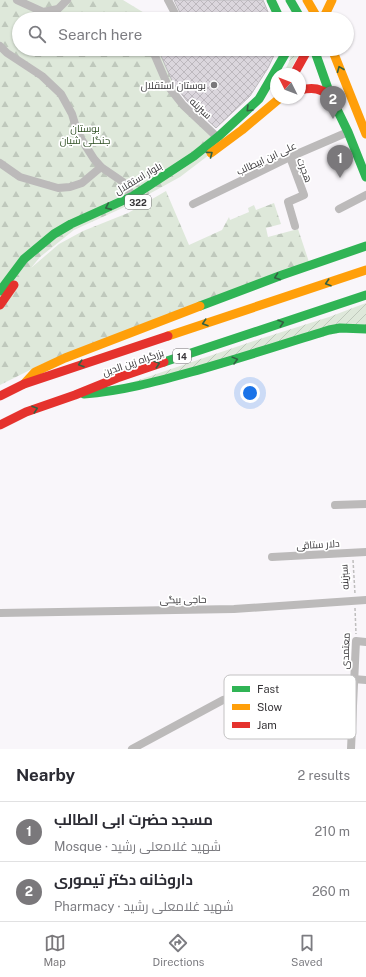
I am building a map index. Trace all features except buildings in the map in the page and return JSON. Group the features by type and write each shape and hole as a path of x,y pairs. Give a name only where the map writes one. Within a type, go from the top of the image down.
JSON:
{"main road":[{"path":"271,0 277,12"},
{"path":"290,0 297,12"},
{"path":"326,12 332,0"},
{"path":"307,12 311,2"},
{"path":"311,2 315,12"},
{"path":"275,68 280,56"},
{"name":"بلوار استقلال","path":"278,68 284,56"},
{"path":"297,68 304,56"},
{"path":"316,56 331,97 348,132 366,177"},
{"path":"335,56 362,112 366,134"},
{"name":"بلوار استقلال","path":"0,291 24,259 54,234 71,224 133,196 194,156 259,99 270,81"},
{"path":"306,88 318,87 324,90 331,97"},
{"name":"بلوار استقلال","path":"0,304 32,262 48,247 75,231 138,203 200,162 273,104"},
{"path":"24,384 35,372 65,358 214,300 366,246"},
{"name":"بزرگراه زین الدین","path":"0,396 24,384 366,271"},
{"name":"بزرگراه زین الدین","path":"0,425 26,412 117,378 366,295"},
{"path":"74,395 120,391 244,357 329,330 340,328 366,328"}],"street":[{"path":"17,0 43,12 58,9 67,0"},
{"path":"168,0 174,12"},
{"path":"0,46 7,53 42,76 61,94 72,114 78,134 85,146 101,167 122,182 133,196"},
{"name":"سبزینه","path":"155,56 168,86 183,105 217,137"},
{"name":"علی ابن ابیطالب","path":"193,204 290,157 348,132"},
{"name":"هجرت","path":"290,157 304,195 288,202 295,226"},
{"path":"0,163 20,178 58,188 70,187 82,183 101,167"},
{"path":"339,209 366,196"},
{"path":"335,505 366,504"},
{"name":"دلار ستاقی","path":"272,557 366,552"},
{"name":"حاجی بیگی","path":"0,613 234,609 366,600"},
{"path":"356,641 366,642"},
{"name":"معتمدی","path":"353,675 356,641"},
{"path":"132,749 224,700"},
{"name":"معتمدی","path":"351,739 351,749"}],"path":[{"name":"سبزینه","path":"352,552 355,601"},
{"name":"معتمدی","path":"355,601 356,641"}],"green space":[{"name":"بوستان جنگلی شیان","path":"0,0 123,0 143,12 12,12 12,56 163,56 179,94 190,111 226,142 180,177 129,205 74,230 40,257 31,268 59,244 83,231 128,213 166,191 189,245 222,230 229,217 230,220 249,212 248,208 254,205 256,210 274,203 281,224 266,228 268,237 298,229 309,262 42,364 0,385"},
{"path":"291,56 298,56 291,68 286,68"},
{"path":"366,303 366,326 118,387 329,317"}],"traffic: fast":[{"path":"271,0 277,12"},
{"path":"290,0 297,12"},
{"path":"0,291 24,259 54,234 71,224 133,196 194,156 219,136 259,99 284,56"},
{"path":"316,56 331,97 348,132 366,177"},
{"path":"200,306 282,275 366,246"},
{"path":"164,362 366,295"},
{"path":"84,394 138,386 226,362 329,330 340,328 366,329"}],"traffic: slow":[{"path":"307,0 314,12"},
{"path":"326,12 332,0"},
{"path":"335,56 366,134"},
{"path":"211,153 242,130 273,104"},
{"path":"168,336 366,270"},
{"path":"24,384 35,372 65,358 200,306"}],"traffic: jam":[{"path":"297,68 304,56"},
{"path":"306,89 317,89 331,97"},
{"path":"0,305 14,285"},
{"path":"0,396 24,384 168,336"},
{"path":"0,425 26,412 164,362"}],"place":[{"name":"بوستان استقلال","path":"214,85"},
{"name":"داروخانه دکتر تیموری","path":"333,119"},
{"name":"مسجد حضرت ابی الطالب","path":"340,178"}]}
